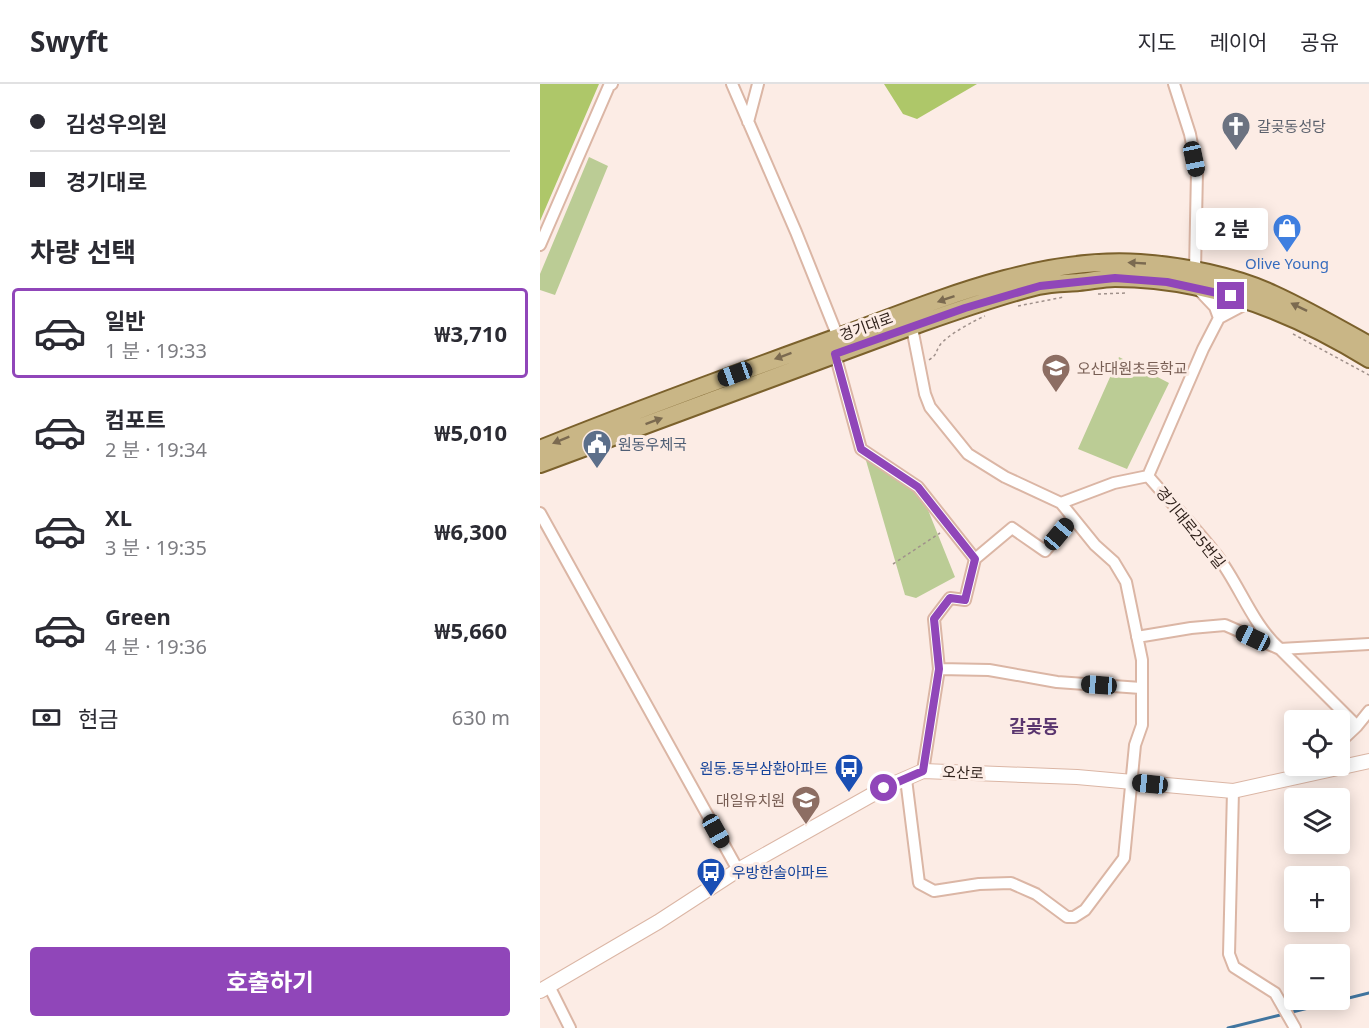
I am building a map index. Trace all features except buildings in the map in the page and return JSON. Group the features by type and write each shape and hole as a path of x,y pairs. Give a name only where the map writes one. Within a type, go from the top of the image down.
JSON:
{"main road":[{"name":"경기대로","path":"540,449 647,406 967,291 1056,268 1099,263 1141,263 1195,279 1263,304 1333,336 1369,359"},
{"name":"경기대로","path":"540,464 907,328 1040,286 1115,278 1167,282 1195,279 1208,273 1270,292 1369,345"}],"street":[{"path":"540,245 609,86 612,84"},
{"path":"732,84 796,232 838,337 835,354 861,449 918,487 975,559"},
{"path":"748,122 759,84"},
{"path":"1174,84 1190,134 1197,171 1195,279 1215,307 1219,318 1251,301"},
{"name":"경기대로25번길","path":"1219,318 1203,349 1148,476 1218,557 1252,614 1273,643 1357,726"},
{"path":"886,319 913,333 925,394 930,406 968,454 1005,477 1060,503 1095,545 1114,562 1126,582 1142,660 1142,725 1135,745 1124,858 1084,910 1074,917 1067,917 1036,894 1011,883 979,884 934,891 919,883 906,779"},
{"path":"1060,503 1114,483 1148,476"},
{"path":"540,514 738,870"},
{"path":"923,771 939,669 934,619 950,598 965,600 975,559 1012,528 1046,551 1072,518"},
{"path":"1137,637 1225,625 1280,649 1369,644"},
{"path":"939,669 989,670 1057,682 1141,688"},
{"path":"1350,733 1369,711"},
{"name":"오산로","path":"1350,766 1369,761"},
{"name":"오산로","path":"544,989 658,922 738,870 884,788 923,771 1077,777 1233,791 1299,776"},
{"path":"1233,791 1228,954 1234,967 1275,993 1295,1028"},
{"path":"544,989 570,1028"}],"path":[{"path":"1096,294 1129,293"},
{"path":"1012,307 1066,297"},
{"path":"925,363 937,354 941,344 974,321 993,313"},
{"path":"1289,332 1369,375"},
{"path":"893,564 951,526"}],"green space":[{"path":"540,84 599,84 540,221"},
{"path":"884,84 977,84 917,119 903,114"},
{"path":"589,157 608,166 555,295 540,290 540,274"},
{"path":"1119,357 1169,383 1127,469 1078,449"},
{"path":"865,457 913,487 926,505 955,577 916,598 905,595"}],"waterway":[{"path":"1228,1028 1369,993"}],"place":[{"name":"갈곶동성당","path":"1236,152"},
{"name":"Olive Young","path":"1287,254"},
{"name":"오산대원초등학교","path":"1056,394"},
{"name":"원동우체국","path":"597,470"},
{"name":"원동.동부삼환아파트","path":"849,794"},
{"name":"대일유치원","path":"806,826"},
{"name":"우방한솔아파트","path":"711,898"}],"district":[{"name":"갈곶동","path":"1034,726"}],"route":[{"path":"884,788 923,771 939,669 934,619 950,598 965,600 975,559 918,487 861,449 835,354 965,308 1040,286 1115,278 1167,282 1231,296"}]}
